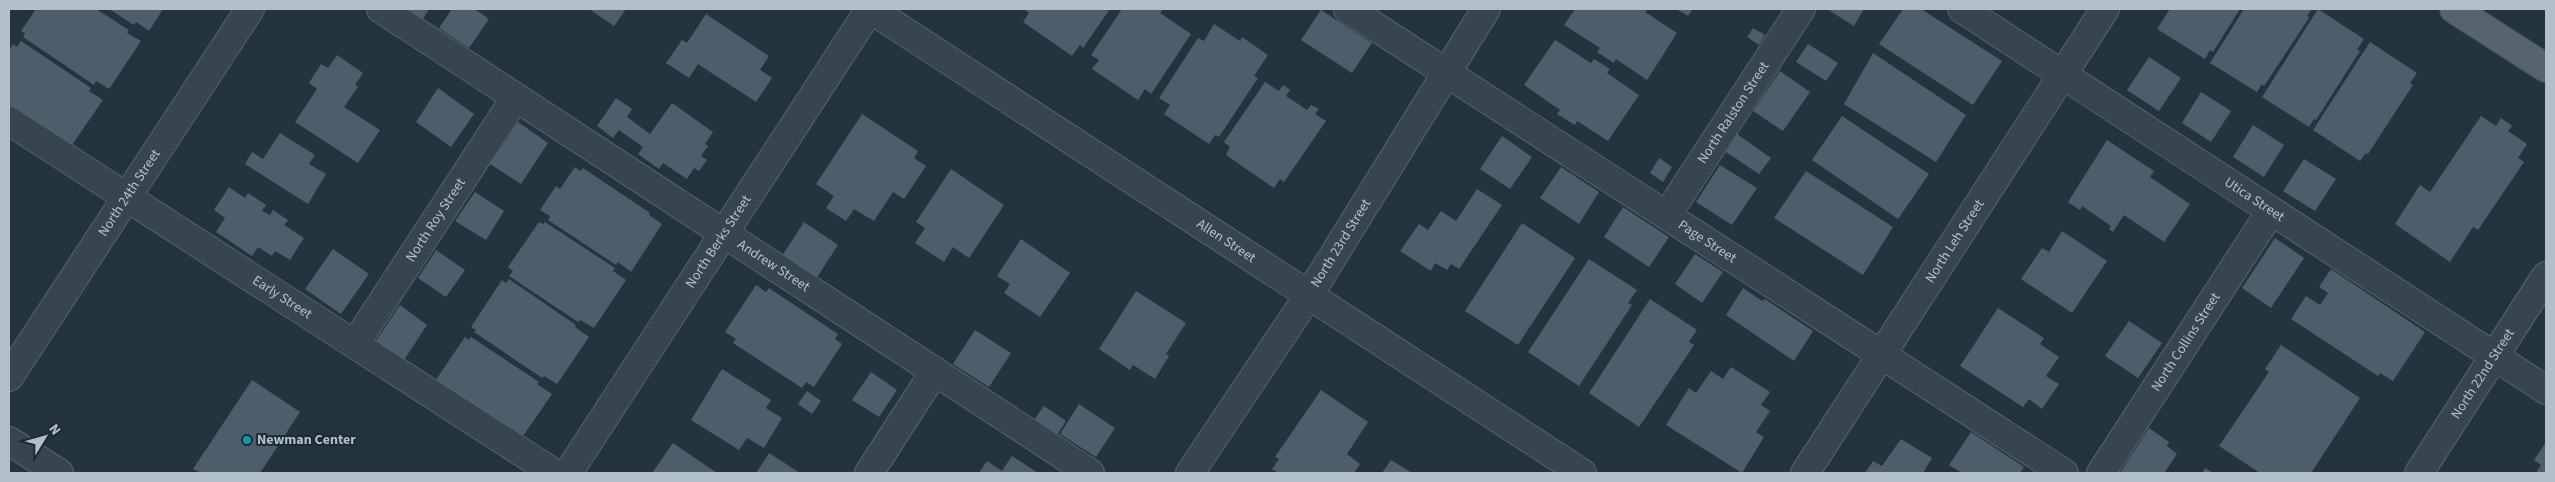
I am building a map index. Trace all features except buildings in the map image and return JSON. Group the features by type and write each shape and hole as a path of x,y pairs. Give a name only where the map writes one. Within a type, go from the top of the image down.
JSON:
{"main road":[{"path":"2454,9 2546,68"}],"street":[{"name":"North 24th Street","path":"9,377 250,9"},
{"name":"Andrew Street","path":"381,9 1090,473"},
{"name":"North Berks Street","path":"568,473 870,9"},
{"name":"Allen Street","path":"870,9 1582,473"},
{"name":"Page Street","path":"1348,9 2064,473"},
{"name":"North 23rd Street","path":"1190,473 1309,295 1486,9"},
{"name":"North Ralston Street","path":"1667,215 1801,9"},
{"name":"Utica Street","path":"1962,9 2546,390"},
{"name":"North Leh Street","path":"1805,473 2105,9"},
{"name":"North Roy Street","path":"355,344 516,96"},
{"name":"Early Street","path":"9,121 554,473"},
{"name":"North Collins Street","path":"2101,473 2270,211"},
{"name":"North 22nd Street","path":"2419,473 2546,276"},
{"path":"869,473 935,371"},
{"path":"9,441 58,473"}],"place":[{"name":"Newman Center","path":"247,440"}]}
